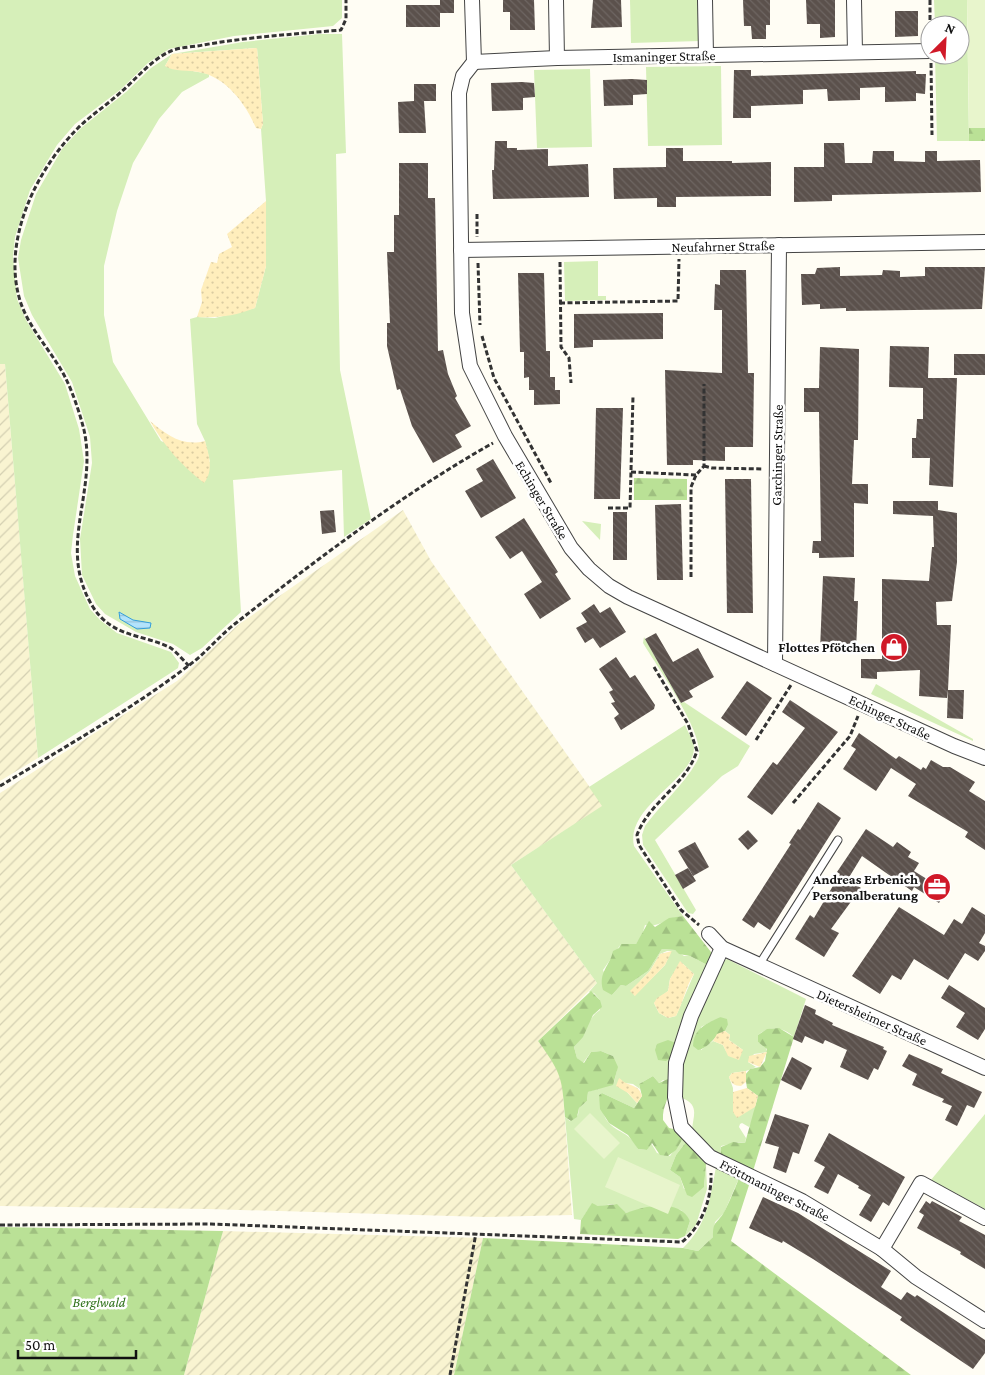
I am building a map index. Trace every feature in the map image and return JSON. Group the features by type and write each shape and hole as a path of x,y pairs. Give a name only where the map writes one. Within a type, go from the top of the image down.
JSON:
{"street":[{"path":"472,0 474,62"},
{"path":"556,0 558,58"},
{"path":"705,0 706,55"},
{"path":"854,0 855,52"},
{"name":"Ismaninger Straße","path":"474,62 558,58 920,51"},
{"name":"Echinger Straße","path":"474,62 463,76 459,93 462,314 470,366 505,436 571,548 596,574 628,597 863,704 985,757"},
{"name":"Neufahrner Straße","path":"461,250 985,242"},
{"name":"Garchinger Straße","path":"775,664 779,246"},
{"name":"Dietersheimer Straße","path":"709,934 722,948 985,1068"},
{"name":"Fröttmaninger Straße","path":"722,948 691,1016 676,1063 675,1097 681,1127 710,1157 802,1201 882,1249 916,1277 985,1321"},
{"path":"882,1249 921,1183 985,1218"}],"lane":[{"path":"759,965 838,840"}],"path":[{"path":"189,666 170,648 118,630 101,617 92,606 78,574 77,538 86,488 87,445 68,382 28,317 19,298 16,258 18,237 33,194 60,148 79,127 150,66 171,51 233,40 341,30 346,19 346,0"},
{"path":"930,0 930,15"},
{"path":"931,65 932,135"},
{"path":"477,209 480,329 488,360 494,378 552,485"},
{"path":"560,303 678,301 679,247"},
{"path":"560,249 561,348 569,358 571,383"},
{"path":"610,296 610,302"},
{"path":"691,577 691,487 696,474 704,466 704,384"},
{"path":"608,508 630,508 633,396"},
{"path":"0,786 86,735 189,666 234,624 371,523 458,463 505,436"},
{"path":"704,466 712,468 777,469"},
{"path":"631,472 696,474"},
{"path":"654,667 688,724 697,751 686,772 647,815 637,835 639,845 681,910 709,934"},
{"path":"756,740 798,674"},
{"path":"793,803 850,736 863,704"},
{"path":"0,1225 211,1224 476,1232 682,1242 694,1231 701,1220 710,1190 710,1157"},
{"path":"450,1375 476,1232"}],"shaded area":[{"path":"0,364 5,364 38,758 0,781"},
{"path":"403,510 431,561 603,806 511,865 597,983 538,1041 555,1064 562,1080 572,1215 486,1217 207,1209 0,1206 0,793 177,681 238,625"},
{"path":"223,1231 483,1238 454,1375 184,1375"}],"green space":[{"path":"0,0 342,0 342,18 333,26 234,36 169,49 148,63 120,90 75,124 57,145 30,190 15,237 13,257 17,299 26,320 65,384 79,429 84,461 71,553 75,576 90,609 100,620 117,633 171,652 179,663 178,668 38,758 5,364 0,364"},
{"path":"630,0 699,0 700,41 631,43"},
{"path":"934,0 967,0 967,15 935,15"},
{"path":"967,0 985,0 985,128 969,128 968,65 970,65 970,15 967,15"},
{"path":"319,34 342,34 346,153 336,154 340,370 371,519 344,537 342,470 233,480 241,612 202,648 190,655 173,644 136,632 105,614 96,604 82,575 80,539 92,463 90,437 72,382 32,315 24,296 18,258 21,240 36,194 62,149 81,128 126,92 151,68 172,54 243,42","holes":["257,48 263,124 261,129 266,201 266,266 255,308 215,318 197,317 190,319 197,424 205,441 210,462 161,441 113,362 104,315 104,266 117,211 133,163 159,119 182,92 209,77 209,74 165,66 172,54"]},
{"path":"935,65 968,65 969,141 937,141"},
{"path":"721,66 722,145 648,146 646,67"},
{"path":"590,69 592,147 537,148 534,70"},
{"path":"969,128 985,128 985,141 969,141"},
{"path":"598,261 598,296 606,296 606,300 565,301 564,262"},
{"path":"634,478 687,479 687,500 634,500"},
{"path":"582,521 601,524 600,540"},
{"path":"644,637 681,703 684,702 750,746 738,766 722,776 655,840 696,910 693,914 688,913 643,845 642,835 645,826 693,768 698,759 699,749 688,718 643,643"},
{"path":"876,684 973,739 973,741 871,694"},
{"path":"685,725 694,747 691,759 684,770 649,806 640,818 634,832 634,846 683,916 655,925 645,925 642,935 636,944 621,944 603,970 612,995 621,985 626,986 648,971 662,949 675,950 684,956 690,956 709,966 671,1083 663,1080 659,1083 653,1076 639,1084 640,1089 633,1084 625,1083 625,1090 637,1103 634,1108 602,1093 599,1095 603,1112 608,1122 627,1135 638,1149 647,1150 651,1143 657,1153 670,1156 683,1138 686,1142 676,1155 670,1170 680,1177 684,1189 704,1187 706,1164 707,1189 696,1225 685,1236 690,1221 681,1210 657,1206 626,1213 614,1204 600,1206 592,1204 581,1220 574,1219 565,1117 570,1121 578,1115 579,1108 587,1101 588,1092 614,1082 617,1070 613,1056 601,1051 591,1052 583,1063 577,1058 574,1047 589,1022 600,1010 600,1000 594,993 589,992 597,983 511,865 602,806 589,787","holes":["671,951 665,965 634,996 641,980 650,971 660,954","681,962 694,974 676,1016 668,1018 659,1013 654,1003 668,991 670,979"]},
{"path":"683,916 711,952 714,959 709,966 690,956 679,954 675,950 662,949 648,971 626,986 621,985 612,995 603,990 603,974 613,951 619,948 621,944 636,944 649,921 655,927 669,918"},
{"path":"727,959 806,999 794,1037 786,1031 776,1028 762,1032 758,1035 758,1042 766,1047 767,1052 754,1054 748,1062 756,1067 732,1073 729,1077 733,1088 733,1112 746,1112 755,1107 754,1118 749,1127 742,1123 740,1124 739,1127 746,1138 745,1143 738,1142 721,1146 720,1157 702,1144 692,1130 694,1111 691,1104 682,1098 680,1064 694,1019 719,964","holes":["720,1017 728,1025 725,1031 730,1035 729,1040 743,1050 726,1051 723,1045 713,1041 701,1050 701,1027"]},
{"path":"591,991 600,1000 602,1007 593,1015 583,1037 574,1047 577,1058 584,1063 591,1052 601,1051 613,1056 618,1067 613,1085 588,1092 587,1101 579,1108 577,1117 571,1121 565,1117 563,1093 556,1069 538,1041"},
{"path":"720,1017 727,1019 728,1025 725,1031 706,1047 698,1050 693,1046 698,1031"},
{"path":"779,1028 794,1037 753,1171 720,1157 721,1147 733,1142 745,1143 758,1096 747,1088 745,1075 750,1069 760,1067 765,1061 767,1049 758,1042 758,1035 767,1029"},
{"path":"668,1040 676,1043 672,1057 666,1061 658,1060 655,1050 657,1044"},
{"path":"653,1076 659,1083 668,1079 671,1083 663,1120 669,1128 678,1130 683,1138 676,1150 668,1156 660,1155 652,1143 647,1150 638,1149 628,1135 609,1123 600,1109 599,1095 602,1093 634,1108 642,1096 639,1084"},
{"path":"590,1113 620,1143 604,1159 574,1129"},
{"path":"985,1114 985,1209 931,1180"},
{"path":"686,1142 706,1164 704,1187 692,1197 687,1195 680,1177 670,1170 676,1155"},
{"path":"618,1157 680,1185 668,1214 605,1187"},
{"path":"716,1167 739,1178 724,1213 715,1222 713,1237 698,1251 683,1248 702,1221 709,1201"},
{"path":"739,1178 750,1182 731,1241 911,1375 454,1375 483,1238 683,1248 698,1251 713,1237 714,1226 724,1212"},
{"path":"592,1203 598,1206 617,1204 626,1213 652,1206 670,1207 678,1209 690,1221 685,1236 678,1239 580,1234 581,1220"},
{"name":"Berglwald","path":"0,1227 223,1231 184,1375 0,1375"}],"sand":[{"path":"257,48 263,124 261,129 256,128 241,101 218,79 199,72 177,70 165,66 172,54"},
{"path":"266,201 266,266 255,308 226,316 197,317 202,302 201,290 211,262 217,263 219,254 232,247 227,234"},
{"path":"150,421 175,439 189,442 205,441 210,468 204,483 174,455"},
{"path":"672,951 665,965 635,996 630,991 650,971 660,954"},
{"path":"680,961 694,974 676,1016 668,1018 659,1013 654,1003 657,998 668,991 670,979"},
{"path":"725,1031 730,1035 729,1040 743,1050 739,1060 728,1056 723,1045 713,1041 717,1034"},
{"path":"767,1052 760,1067 748,1062 749,1056"},
{"path":"746,1071 746,1082 741,1086 735,1085 729,1077 732,1073"},
{"path":"619,1078 639,1090 642,1096 637,1103 628,1093 616,1086"},
{"path":"747,1088 758,1096 755,1107 737,1118 733,1112 733,1092"}],"water":[{"path":"119,612 133,620 151,623 150,628 137,629 120,619"}],"building":[{"path":"440,0 454,0 454,13 440,13"},
{"path":"503,0 534,0 535,30 510,30 510,12 503,12"},
{"path":"593,0 621,0 622,27 591,28"},
{"path":"743,0 770,0 770,25 766,25 766,39 752,39 751,26 744,26"},
{"path":"806,0 835,0 835,37 820,38 820,24 807,24"},
{"path":"406,5 440,5 440,27 406,27"},
{"path":"895,11 918,11 918,36 895,37"},
{"path":"734,70 751,70 751,76 916,71 916,74 926,74 925,94 916,93 916,101 885,102 885,87 860,88 860,100 828,101 827,89 803,90 803,104 751,106 751,118 733,118"},
{"path":"603,80 647,80 647,94 633,95 633,105 604,106"},
{"path":"491,83 534,83 535,97 523,98 523,110 492,111"},
{"path":"414,84 436,84 436,101 424,101 426,133 399,133 398,102 414,101"},
{"path":"495,141 507,141 507,148 517,148 517,150 548,149 548,166 588,164 589,197 493,199 492,170 494,170"},
{"path":"824,143 844,143 845,163 872,163 873,151 894,151 894,161 925,162 925,151 937,151 937,161 980,160 981,192 832,195 832,201 794,202 794,167 824,167"},
{"path":"666,148 683,148 683,161 771,162 771,196 676,197 676,207 657,207 657,198 614,199 613,168 666,167"},
{"path":"399,163 428,163 428,198 435,198 438,351 443,350 448,374 457,396 455,398 471,426 455,435 462,447 433,463 412,426 400,389 397,390 387,346 387,323 390,323 387,252 394,252 394,215 399,215"},
{"path":"840,267 840,276 882,275 883,270 900,271 900,277 925,276 925,267 985,267 982,309 846,311 846,308 820,309 820,304 802,305 801,274 815,274 817,268"},
{"path":"720,270 746,270 748,373 754,373 753,447 725,447 725,461 693,460 693,465 667,465 665,370 722,373 722,310 714,310 715,284 720,285"},
{"path":"518,273 544,273 546,351 550,351 550,377 555,377 555,390 560,390 560,404 534,405 534,390 529,390 529,377 524,378 524,352 520,352"},
{"path":"663,313 663,339 593,340 593,347 574,348 574,314"},
{"path":"890,346 929,347 928,378 957,378 953,487 929,485 930,458 912,458 912,438 916,438 917,419 923,419 923,388 889,387"},
{"path":"820,347 859,349 858,440 854,440 852,484 868,484 868,504 854,503 854,557 819,558 819,553 812,553 813,541 821,541 819,412 804,412 804,388 819,388"},
{"path":"954,354 985,354 985,375 954,375"},
{"path":"596,408 623,408 620,499 594,499"},
{"path":"493,459 516,498 481,518 465,491 483,481 476,469"},
{"path":"725,479 751,479 753,613 727,613"},
{"path":"893,501 938,501 938,510 957,513 957,562 952,601 936,602 937,625 951,625 947,698 919,696 920,670 877,672 877,679 861,678 861,659 882,659 882,579 929,581 932,547 934,547 933,516 893,514"},
{"path":"681,504 683,580 657,580 655,505"},
{"path":"334,510 336,532 322,534 320,511"},
{"path":"613,512 627,512 627,560 613,560"},
{"path":"524,518 558,572 555,574 571,599 540,619 524,594 542,582 522,551 510,559 495,537"},
{"path":"823,576 855,578 854,601 858,601 856,651 820,650"},
{"path":"594,604 600,613 610,607 626,632 600,648 593,638 585,643 576,628 587,622 581,613"},
{"path":"656,633 673,662 698,648 714,677 689,691 693,697 681,703 645,639"},
{"path":"616,657 630,678 635,675 655,705 654,709 621,730 614,718 619,714 611,703 615,702 609,692 613,690 599,669"},
{"path":"747,681 772,698 746,736 721,718"},
{"path":"948,690 964,690 963,719 947,718"},
{"path":"790,700 838,732 772,815 747,797 773,762 777,765 805,728 782,712"},
{"path":"859,733 896,759 899,756 921,770 923,767 926,769 931,760 943,767 950,767 975,782 969,791 985,801 985,850 965,837 968,832 908,796 916,784 891,768 876,791 843,769 856,749 851,746"},
{"path":"818,802 841,818 770,930 758,922 754,928 742,920 791,844 789,843 798,829 800,830"},
{"path":"866,829 893,847 897,842 911,852 908,857 919,863 914,871 946,891 939,903 914,887 912,891 862,856 848,879 844,877 861,888 831,929 839,933 824,957 795,939 810,915 814,918 840,874 837,872"},
{"path":"748,830 758,841 748,850 738,839"},
{"path":"695,842 709,867 693,876 678,851"},
{"path":"688,868 696,881 683,889 675,875"},
{"path":"899,907 944,935 954,919 962,924 972,907 985,915 985,933 979,943 985,946 985,951 978,961 965,953 948,980 914,959 901,980 892,975 880,994 852,976"},
{"path":"949,985 985,1008 985,1029 978,1040 956,1027 965,1013 941,998"},
{"path":"805,1005 816,1010 815,1014 833,1023 832,1025 884,1047 883,1049 887,1051 878,1070 874,1068 868,1080 840,1067 847,1050 825,1040 823,1044 805,1036 802,1043 793,1039"},
{"path":"909,1054 943,1069 941,1073 982,1092 974,1108 967,1105 957,1126 945,1120 952,1106 942,1102 944,1099 912,1085 917,1074 902,1066"},
{"path":"792,1057 812,1068 801,1090 781,1080"},
{"path":"775,1114 809,1125 799,1154 793,1152 786,1173 773,1168 779,1147 765,1143"},
{"path":"829,1133 905,1177 889,1206 883,1202 871,1222 859,1215 871,1195 858,1188 859,1186 838,1174 828,1194 814,1187 825,1167 814,1161"},
{"path":"763,1197 798,1213 891,1271 881,1287 901,1300 907,1292 915,1297 917,1295 985,1340 985,1353 973,1369 900,1320 902,1317 813,1259 783,1241 782,1243 749,1228"},
{"path":"926,1201 930,1204 932,1201 962,1217 959,1221 985,1235 985,1269 960,1254 961,1252 917,1228 924,1215 919,1212"}],"place":[{"name":"Flottes Pfötchen","path":"894,647"},
{"name":"Andreas Erbenich Personalberatung","path":"937,887"}]}
